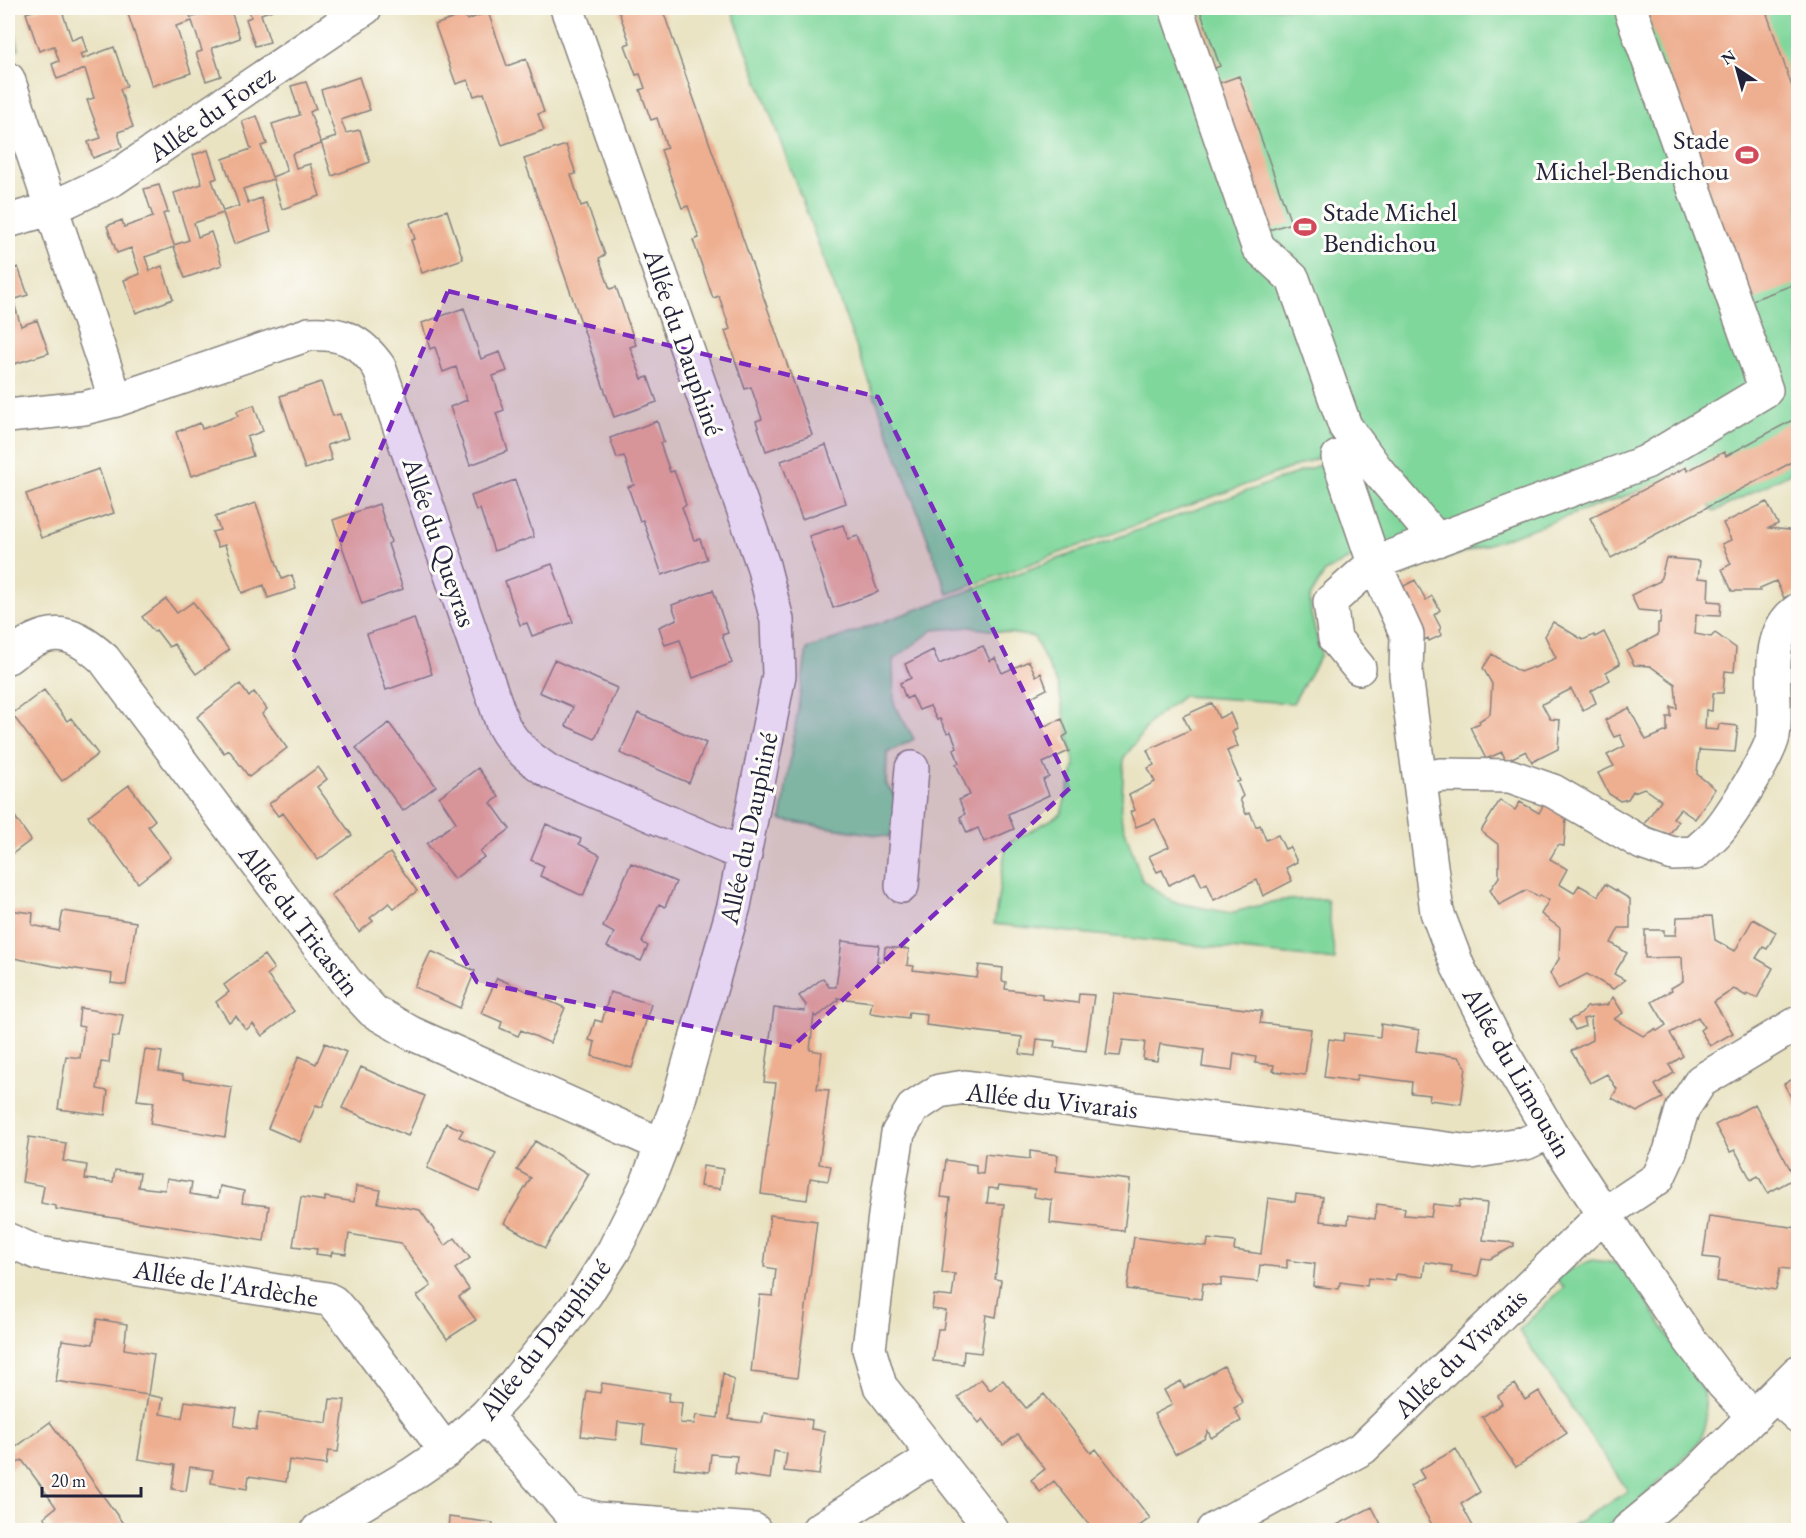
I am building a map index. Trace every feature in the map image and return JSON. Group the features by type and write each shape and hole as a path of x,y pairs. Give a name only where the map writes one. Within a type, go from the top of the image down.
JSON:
{"street":[{"name":"Allée du Forez","path":"8,221 50,209 94,189 137,164 365,8"},
{"name":"Allée du Dauphiné","path":"318,1530 411,1475 446,1451 485,1416 512,1387 586,1294 614,1250 632,1215 677,1106 707,1002 734,906 779,675 777,620 763,565 567,8"},
{"path":"1176,8 1258,247 1293,279 1346,426 1377,470 1437,540"},
{"path":"1359,668 1335,639 1330,602 1374,563 1646,462 1766,390 1630,8"},
{"path":"8,79 116,400"},
{"name":"Allée du Queyras","path":"8,416 84,408 116,400 309,334 333,334 354,341 362,346 379,367 509,737 526,755 550,772 745,855"},
{"name":"Allée du Limousin","path":"1338,457 1374,563 1407,635 1406,675 1437,912 1463,977 1497,1043 1550,1132 1689,1339 1723,1384 1776,1409"},
{"path":"1420,781 1440,775 1510,776 1553,791 1642,843 1673,854 1695,853 1719,830 1760,768 1773,737 1774,652 1781,631 1798,610"},
{"name":"Allée du Tricastin","path":"8,657 35,639 62,634 85,643 104,659 346,982 372,1011 411,1033 662,1145"},
{"path":"902,886 912,768"},
{"name":"Allée du Vivarais","path":"1213,1530 1362,1448 1604,1214 1658,1178 1670,1152 1682,1110 1701,1081 1798,1023"},
{"name":"Allée du Vivarais","path":"992,1530 880,1386 869,1349 885,1215 898,1133 913,1108 939,1091 965,1087 1472,1152 1526,1143 1550,1132"},
{"name":"Allée de l'Ardèche","path":"8,1240 38,1253 327,1299 333,1302 347,1318 446,1451"},
{"path":"1628,1530 1776,1409 1798,1371"},
{"path":"485,1416 569,1510 598,1525 754,1530"},
{"path":"818,1530 935,1456"}],"highlighted area":[{"path":"448,291 878,397 1071,787 792,1047 477,982 292,656"}],"green space":[{"path":"8,8 12,8 9,9 19,49 8,53"},
{"name":"Stade Michel Bendichou","path":"731,8 1798,8 1798,469 1714,512 1688,474 1400,575 1348,447 948,594"},
{"path":"1328,462 1362,552 1325,572 1310,597 1311,614 1321,655 1293,703 1183,696 1151,721 1124,758 1121,818 1142,880 1173,902 1230,913 1281,900 1327,899 1335,960 994,924 1006,845 1061,814 1075,766 1058,686 1034,637 970,627 933,630 893,660 894,704 914,739 887,753 886,784 898,800 890,837 781,820 807,649"},
{"path":"1592,1260 1615,1263 1633,1279 1703,1391 1706,1419 1701,1439 1682,1461 1632,1507 1601,1530 1565,1530 1628,1491 1519,1330 1564,1287 1556,1279 1560,1274"}],"building":[{"path":"42,8 61,8 72,40 82,36 87,52 80,54 82,59 114,47 127,86 120,89 133,127 118,132 122,147 93,158 88,142 101,138 87,100 94,98 85,69 57,79 52,64 59,61 54,46 39,51 26,13"},
{"path":"126,8 187,8 191,18 220,8 230,8 240,38 212,48 221,76 206,81 196,53 202,51 192,21 176,26 191,73 152,86"},
{"path":"248,8 278,8 261,14 270,42 255,46 246,19 251,17"},
{"path":"632,8 662,8 812,435 766,451 756,421 762,419 751,387 745,389 725,331 730,329 719,296 713,298 693,240 699,238 688,206 682,208 661,150 667,148 657,118 651,120 640,90 645,88 640,74 636,75 625,45 630,43 619,12"},
{"name":"Stade Michel-Bendichou","path":"1645,8 1765,8 1798,104 1798,283 1747,302"},
{"path":"1200,10 1220,66 1208,71 1189,13"},
{"path":"488,12 507,66 526,59 544,112 538,114 544,130 502,145 484,93 474,96 468,80 456,84 435,25 465,14 467,20"},
{"path":"1239,76 1291,223 1266,231 1214,85"},
{"path":"359,77 370,110 341,120 346,133 360,130 370,162 332,176 321,142 336,137 321,90"},
{"path":"306,82 316,109 310,112 321,144 292,154 296,168 310,164 320,196 282,209 273,179 243,189 248,203 261,198 271,231 234,244 223,213 194,223 198,237 211,232 222,265 185,278 174,247 145,257 150,271 162,266 173,299 136,313 124,280 140,274 131,248 117,253 107,226 122,220 124,227 153,217 144,189 159,185 168,212 163,214 174,245 189,240 174,193 202,184 193,155 208,150 217,178 212,180 223,211 239,206 223,159 251,149 242,121 257,116 267,144 261,146 272,177 287,171 272,124 300,115 291,86"},
{"path":"566,145 576,174 571,175 581,206 587,204 605,255 599,258 610,289 616,287 636,345 630,347 642,379 648,377 657,402 614,417 524,159"},
{"path":"447,210 463,259 422,273 411,240 415,239 410,223"},
{"path":"18,267 28,295 13,300 21,326 37,320 49,353 11,365 8,355 8,271"},
{"path":"464,308 481,359 500,352 507,371 493,376 504,410 496,413 508,451 470,465 450,407 467,400 456,367 443,372 435,347 430,349 422,323"},
{"path":"321,382 333,416 340,414 348,438 327,445 332,460 305,469 280,396"},
{"path":"254,405 263,431 247,437 253,456 191,476 176,432 200,423 202,429 238,416 237,411"},
{"path":"1798,417 1798,459 1611,558 1590,518 1686,467 1687,471 1724,452 1726,456"},
{"path":"657,421 664,442 660,443 670,472 674,471 686,505 682,507 694,540 700,539 707,559 662,575 643,520 640,521 628,487 634,485 624,456 617,458 610,438"},
{"path":"826,445 846,503 802,519 781,461"},
{"path":"99,469 114,513 41,538 26,494"},
{"path":"515,480 534,537 494,551 480,509 476,511 471,496"},
{"path":"1767,502 1778,524 1769,528 1798,531 1798,591 1784,598 1776,581 1760,588 1760,591 1732,591 1722,569 1731,564 1722,544 1731,540 1723,523"},
{"path":"256,503 282,579 292,575 296,589 268,598 264,585 242,593 225,545 218,547 212,532 220,530 215,517"},
{"path":"379,504 391,542 388,544 403,589 362,604 333,520"},
{"path":"843,525 848,539 858,536 878,592 833,608 809,536"},
{"path":"1666,558 1700,561 1698,578 1709,579 1708,601 1721,602 1720,616 1696,615 1695,634 1711,637 1715,633 1736,648 1734,672 1725,671 1723,693 1713,693 1712,711 1706,710 1705,729 1718,730 1719,724 1738,726 1735,752 1699,750 1697,774 1715,789 1695,819 1680,809 1673,818 1678,822 1667,838 1644,824 1661,800 1644,788 1633,791 1628,799 1620,801 1609,794 1598,773 1614,766 1607,755 1625,746 1620,735 1614,737 1605,720 1629,708 1646,740 1667,731 1667,717 1671,717 1671,707 1677,708 1675,684 1650,666 1634,665 1627,651 1658,635 1661,612 1638,610 1631,595 1660,581"},
{"path":"552,564 573,622 532,636 527,623 520,625 505,581"},
{"path":"1415,580 1426,600 1432,596 1440,610 1434,615 1442,635 1429,641 1428,638 1422,641 1395,591"},
{"path":"713,590 728,633 722,635 732,663 693,678 680,640 665,645 659,627 677,619 672,605"},
{"path":"166,599 177,613 193,602 229,650 196,674 174,644 169,647 142,617"},
{"path":"414,618 432,674 386,690 367,634"},
{"path":"1553,622 1583,640 1604,632 1620,664 1606,672 1610,680 1591,691 1596,703 1583,710 1571,689 1542,704 1550,719 1560,720 1558,749 1532,762 1526,751 1506,761 1502,752 1486,759 1470,727 1480,723 1479,721 1490,714 1492,684 1483,668 1492,654 1520,672 1556,658 1545,636"},
{"path":"1798,645 1798,658 1793,655"},
{"path":"983,646 990,661 995,658 1002,673 1029,661 1036,676 1041,673 1047,689 1029,698 1042,727 1062,719 1068,734 1063,737 1069,751 1043,763 1049,777 1043,780 1049,795 1008,814 1014,829 984,842 978,828 967,833 960,817 965,814 959,800 970,795 956,764 959,763 954,749 957,747 951,732 947,733 930,706 919,710 912,696 906,699 900,683 911,678 905,664 933,650 939,664"},
{"path":"554,660 617,688 595,739 566,726 573,707 539,692"},
{"path":"240,684 249,697 254,692 267,709 262,714 287,748 249,777 229,750 224,753 197,717"},
{"path":"44,690 67,721 71,718 98,754 62,781 12,714"},
{"path":"1788,696 1798,696 1798,732 1787,732"},
{"path":"1212,703 1219,718 1230,713 1237,729 1232,732 1238,746 1227,751 1240,781 1237,782 1243,796 1240,799 1246,814 1250,812 1256,827 1260,825 1266,840 1278,835 1285,849 1290,847 1297,862 1286,868 1292,881 1263,896 1257,880 1214,900 1207,883 1202,886 1195,872 1169,885 1162,870 1157,872 1149,856 1169,847 1155,819 1136,827 1130,812 1135,810 1129,795 1155,782 1148,768 1154,765 1147,750 1190,730 1183,716"},
{"path":"638,713 706,743 689,783 620,753"},
{"path":"389,723 436,786 403,811 356,748"},
{"path":"318,767 327,779 317,787 352,835 318,860 283,813 278,816 269,804"},
{"path":"478,768 499,797 491,803 510,829 480,852 484,857 454,879 427,844 456,822 439,797"},
{"path":"129,785 155,820 148,826 171,857 138,883 88,816"},
{"path":"1500,800 1515,810 1520,802 1539,813 1544,804 1566,817 1564,846 1558,845 1550,859 1567,869 1559,884 1574,893 1579,885 1598,896 1605,884 1630,899 1630,928 1619,928 1611,943 1627,953 1614,974 1625,980 1613,989 1587,974 1558,989 1550,973 1559,959 1560,928 1541,914 1549,900 1540,895 1538,897 1527,890 1499,905 1490,890 1499,877 1499,845 1481,831"},
{"path":"13,814 31,840 8,857 8,817"},
{"path":"546,824 581,839 579,844 600,855 583,896 540,876 544,866 531,860"},
{"path":"390,853 417,891 394,908 389,903 370,918 373,921 359,932 331,895"},
{"path":"631,863 676,882 665,907 659,904 642,942 648,946 641,961 607,947 614,933 603,927"},
{"path":"8,910 33,913 32,925 59,931 63,911 136,922 126,985 111,983 112,974 8,957"},
{"path":"1712,916 1715,940 1735,951 1753,919 1776,932 1767,949 1763,947 1756,958 1773,968 1757,998 1747,994 1746,996 1734,989 1714,1002 1733,1033 1710,1046 1700,1030 1704,1027 1698,1017 1670,1033 1683,1056 1669,1065 1674,1073 1655,1085 1663,1098 1637,1112 1612,1098 1617,1089 1607,1074 1590,1083 1571,1051 1592,1040 1591,1017 1583,1019 1585,1026 1575,1030 1569,1020 1581,1014 1587,1007 1607,1005 1613,997 1623,1013 1614,1019 1643,1036 1666,1025 1652,1002 1683,981 1682,957 1645,958 1645,930 1664,930 1664,935 1676,935 1677,917"},
{"path":"842,941 879,945 877,961 884,962 885,947 909,949 907,965 914,966 913,970 977,978 979,965 1003,968 1002,981 1006,982 1005,989 1042,994 1042,999 1078,1003 1079,994 1094,995 1086,1051 1054,1047 1055,1041 1037,1039 1035,1056 1020,1054 1022,1037 926,1025 927,1014 909,1012 908,1018 870,1013 872,1002 837,998 838,1000 821,1014 816,1017 814,1015 810,1050 822,1052 817,1089 829,1090 819,1164 831,1166 828,1181 810,1178 807,1200 761,1194 776,1083 764,1082 774,1008 805,1011 806,1005 799,996 823,978 829,987 836,987"},
{"path":"431,951 475,971 460,1008 414,987"},
{"path":"264,955 274,969 267,975 294,1011 262,1036 253,1024 246,1030 236,1016 229,1022 216,1002 229,992 224,985"},
{"path":"497,978 565,1008 550,1043 521,1030 518,1036 500,1028 502,1022 481,1013"},
{"path":"610,992 651,1004 632,1068 592,1056 595,1042 589,1040 595,1020 602,1022"},
{"path":"1114,993 1262,1011 1260,1023 1311,1029 1305,1075 1273,1071 1274,1065 1255,1063 1256,1057 1234,1053 1232,1071 1202,1067 1204,1050 1160,1044 1157,1061 1143,1059 1145,1042 1123,1040 1120,1056 1106,1055"},
{"path":"80,1008 123,1015 119,1037 112,1036 109,1063 101,1062 97,1089 108,1091 105,1115 58,1109 66,1056 80,1058 84,1027 78,1026"},
{"path":"1381,1024 1419,1030 1416,1051 1459,1057 1466,1067 1461,1104 1429,1100 1430,1095 1411,1093 1412,1082 1357,1075 1356,1081 1324,1077 1329,1039 1343,1041 1344,1033 1380,1037"},
{"path":"325,1043 346,1052 322,1107 316,1105 300,1142 268,1128 299,1056 316,1064"},
{"path":"145,1050 162,1052 159,1071 183,1075 183,1079 232,1087 225,1137 150,1124 154,1102 137,1100"},
{"path":"361,1067 425,1096 408,1136 342,1108"},
{"path":"1798,1076 1798,1110 1784,1084"},
{"path":"1755,1104 1795,1178 1768,1193 1758,1176 1751,1180 1735,1150 1730,1152 1715,1125"},
{"path":"446,1123 463,1130 459,1137 496,1153 479,1191 427,1168"},
{"path":"29,1137 66,1143 63,1161 87,1165 85,1179 113,1182 115,1170 140,1173 138,1187 165,1190 167,1178 192,1182 190,1194 218,1198 220,1186 244,1191 242,1203 269,1206 264,1241 56,1209 56,1206 41,1203 44,1186 22,1182"},
{"path":"535,1141 589,1174 545,1248 504,1223 531,1178 517,1170"},
{"path":"1030,1151 1058,1155 1056,1171 1130,1180 1124,1231 1050,1223 1052,1200 1034,1197 1035,1189 999,1185 998,1189 989,1188 987,1203 1004,1204 995,1279 1001,1280 996,1317 986,1315 981,1353 964,1351 963,1364 933,1361 938,1329 943,1329 946,1311 932,1309 934,1295 952,1297 955,1274 942,1273 950,1198 941,1197 946,1160 976,1165 976,1173 983,1174 985,1154 1030,1159"},
{"path":"703,1166 723,1169 720,1189 700,1186"},
{"path":"356,1186 381,1190 378,1203 420,1210 445,1246 455,1238 470,1258 455,1269 469,1289 459,1297 476,1320 447,1339 417,1296 431,1286 401,1243 349,1234 346,1254 332,1252 331,1256 316,1254 317,1249 293,1246 301,1197 325,1201 325,1197 354,1202"},
{"path":"1296,1194 1323,1197 1320,1221 1348,1224 1349,1215 1375,1219 1377,1204 1405,1208 1404,1215 1431,1217 1433,1204 1459,1207 1460,1200 1487,1203 1483,1240 1514,1243 1514,1246 1490,1259 1482,1258 1478,1276 1451,1273 1452,1266 1425,1262 1423,1277 1396,1274 1395,1281 1368,1278 1367,1286 1340,1282 1339,1289 1313,1286 1315,1264 1287,1260 1287,1268 1260,1265 1258,1282 1221,1278 1221,1286 1203,1283 1201,1299 1127,1289 1134,1237 1207,1247 1208,1239 1235,1242 1234,1250 1261,1254 1268,1198 1295,1202"},
{"path":"770,1215 817,1221 797,1378 751,1372 760,1295 773,1296 776,1269 764,1267"},
{"path":"1709,1216 1798,1228 1796,1270 1780,1268 1776,1290 1717,1281 1720,1259 1703,1257"},
{"path":"97,1319 127,1324 124,1349 154,1354 148,1395 56,1381 62,1340 93,1344"},
{"path":"1224,1366 1243,1403 1234,1408 1241,1421 1211,1438 1208,1431 1204,1439 1175,1454 1154,1414 1172,1405 1164,1390 1181,1381 1184,1388"},
{"path":"723,1373 734,1380 729,1419 762,1423 764,1413 812,1420 811,1429 825,1431 819,1475 784,1471 787,1454 774,1451 770,1479 735,1474 737,1456 711,1454 709,1472 674,1468 677,1448 642,1443 644,1425 618,1422 616,1440 581,1436 587,1391 600,1393 602,1383 670,1393 668,1401 682,1403 680,1423 694,1424 696,1415 718,1418"},
{"path":"981,1379 990,1390 1003,1380 1026,1408 1044,1394 1091,1453 1096,1449 1150,1518 1134,1530 1085,1530 1090,1526 1054,1481 1040,1492 1031,1480 1045,1469 1018,1434 1003,1445 983,1419 979,1423 958,1397"},
{"path":"1515,1384 1525,1400 1539,1391 1567,1433 1516,1467 1482,1417 1502,1404 1498,1396"},
{"path":"148,1395 163,1398 160,1414 182,1418 185,1401 237,1408 234,1426 256,1430 259,1412 327,1423 330,1399 345,1400 338,1452 328,1451 326,1465 289,1460 286,1482 249,1476 247,1489 211,1483 213,1470 190,1467 186,1491 172,1489 175,1465 138,1459"},
{"path":"50,1422 127,1529 54,1530 44,1517 56,1507 39,1483 22,1460 9,1469 8,1453"},
{"path":"1456,1449 1480,1492 1461,1504 1475,1530 1435,1530 1410,1486 1424,1478 1419,1470"},
{"path":"1372,1507 1384,1530 1327,1530 1333,1527"},
{"path":"449,1517 493,1523 492,1530 448,1530"}],"place":[{"name":"Stade Michel-Bendichou","path":"1747,155"},
{"name":"Stade Michel Bendichou","path":"1305,227"}]}
